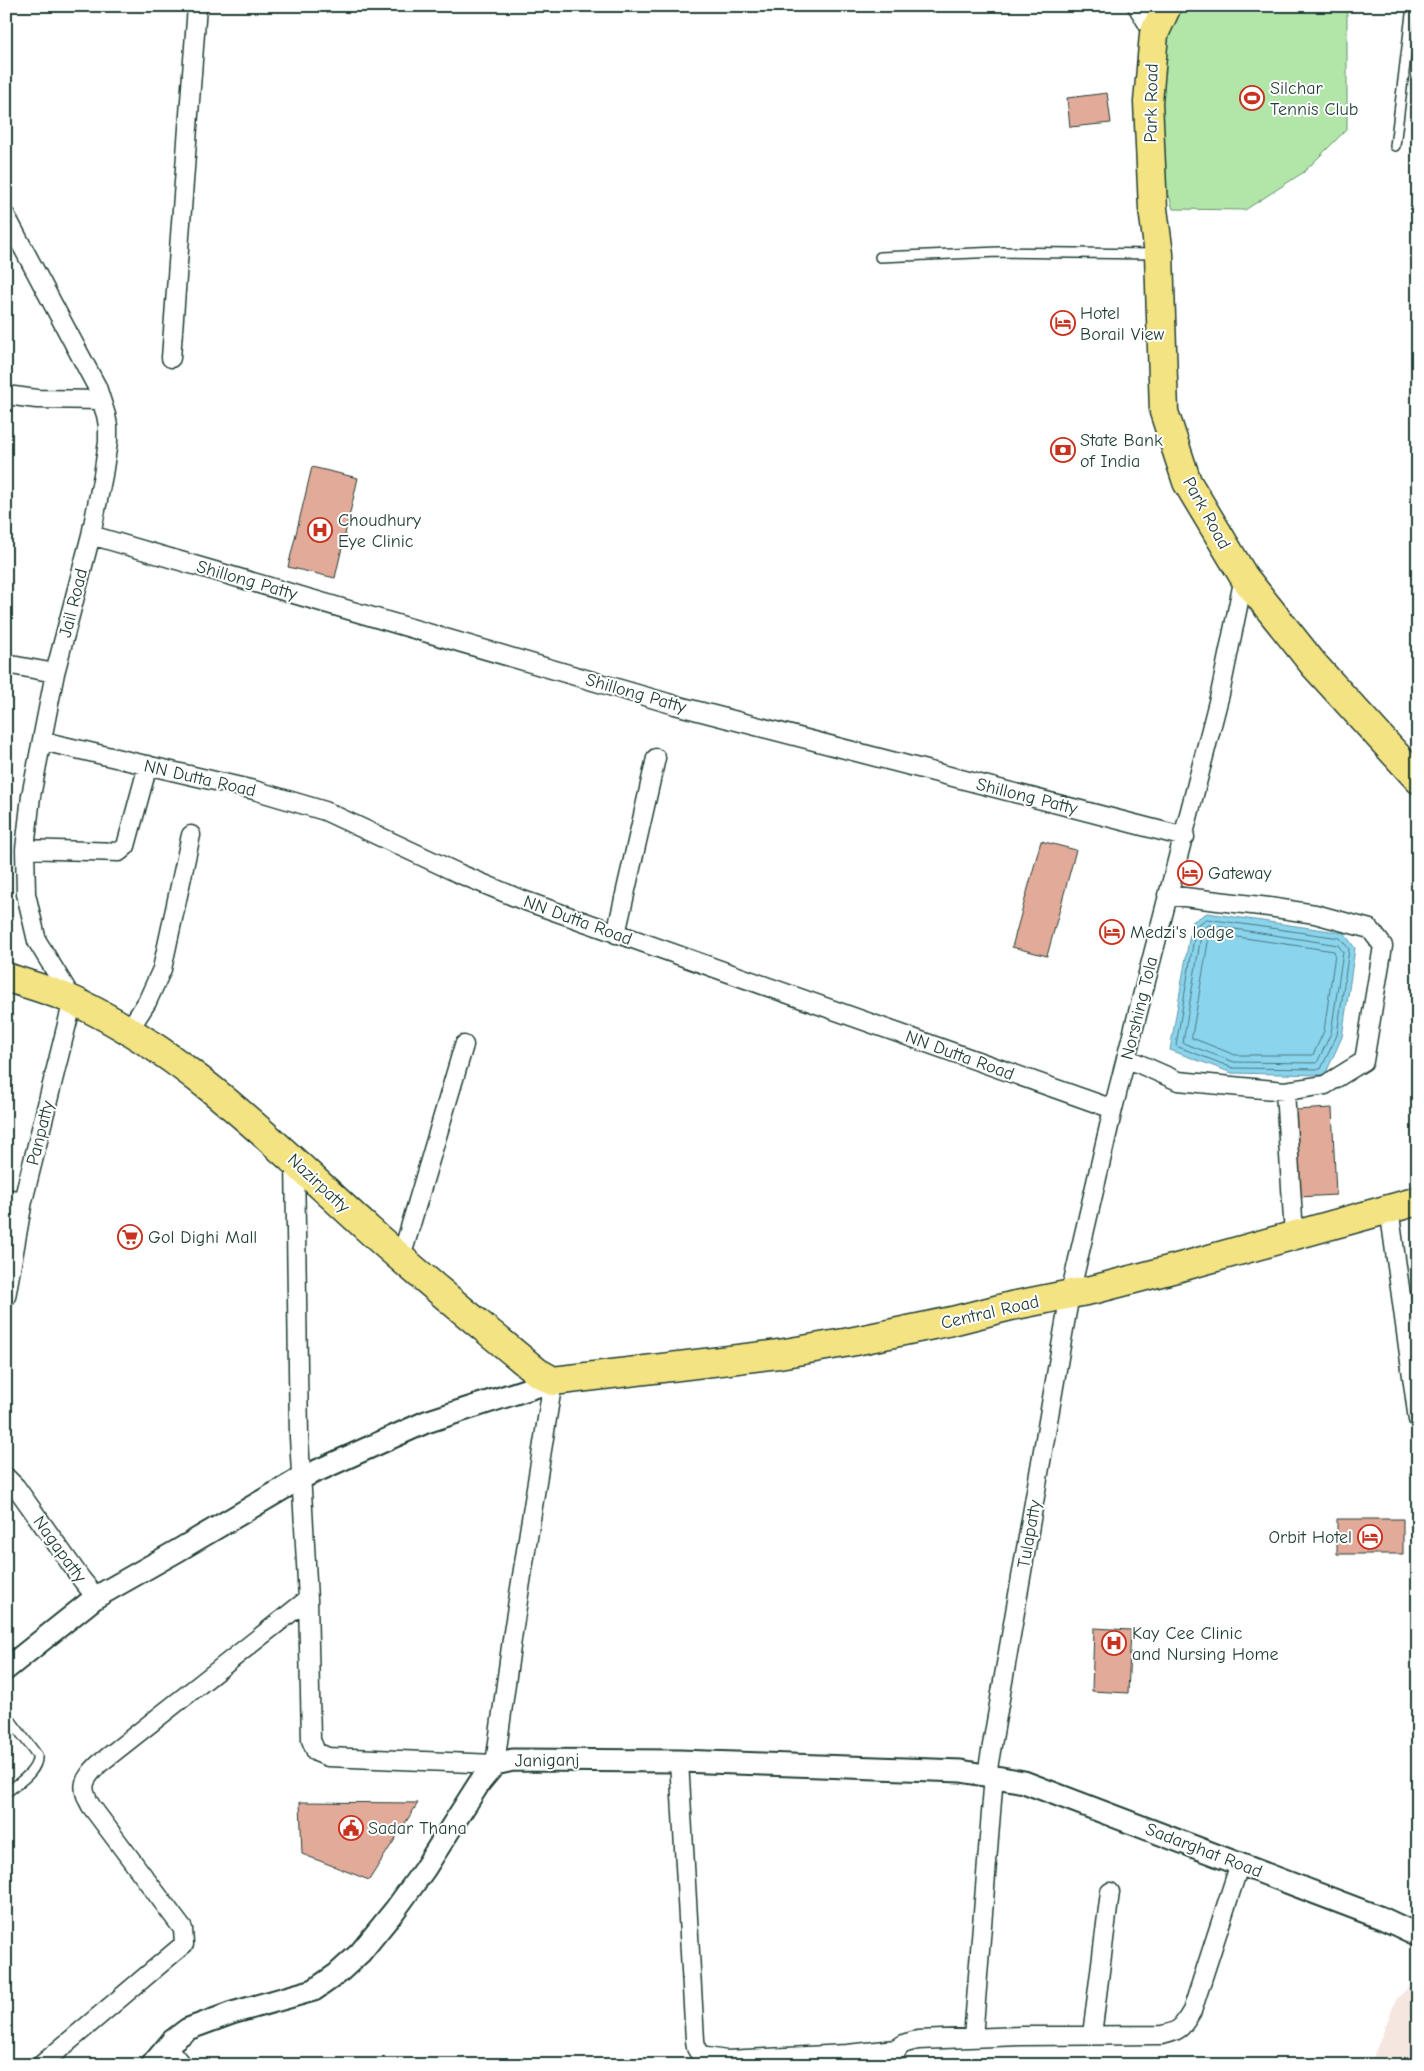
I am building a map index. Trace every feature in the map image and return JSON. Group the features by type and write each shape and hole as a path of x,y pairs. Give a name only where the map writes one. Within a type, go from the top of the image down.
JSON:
{"main road":[{"name":"Park Road","path":"1167,6 1154,34 1148,102 1153,209 1159,254 1164,412 1187,482 1244,577 1314,665 1418,778"},
{"name":"Nazirpatty","path":"6,977 73,1000 128,1030 213,1091 295,1160 401,1258 537,1372 553,1380"},
{"name":"Central Road","path":"553,1380 653,1370 850,1342 952,1321 1096,1289 1418,1201"}],"street":[{"path":"171,358 197,6"},
{"path":"1137,6 1154,34"},
{"name":"Jail Road","path":"6,216 83,360 106,415 108,442 91,535 55,673 31,796 25,849 26,894 37,941 73,1000"},
{"path":"6,395 37,399 101,400"},
{"name":"Shillong Patty","path":"91,535 675,705 1185,837"},
{"name":"Norshing Tola","path":"1070,1294 1113,1109 1168,895 1185,837 1220,694 1244,577"},
{"path":"6,664 55,673"},
{"name":"NN Dutta Road","path":"42,741 254,790 311,806 460,874 520,899 1113,1109"},
{"path":"616,934 656,758"},
{"path":"25,849 119,852 126,846 148,765"},
{"path":"128,1030 147,1002 162,969 191,835"},
{"path":"1126,1058 1178,1081 1285,1091 1325,1085 1364,1061 1383,946 1370,929 1315,914 1168,895"},
{"name":"Panpatty","path":"6,1297 15,1199 73,1000"},
{"path":"401,1258 464,1045"},
{"path":"1285,1091 1294,1235"},
{"path":"295,1160 301,1478 308,1599 311,1740 316,1752 328,1757 495,1764"},
{"path":"1389,1208 1418,1420"},
{"name":"Tulapatty","path":"972,2038 991,1775 1070,1294"},
{"path":"6,1669 96,1597 177,1552 301,1478 426,1422 553,1380"},
{"name":"Janiganj","path":"553,1380 513,1632 495,1764 528,1759 679,1761 961,1771 991,1775"},
{"name":"Nagapatty","path":"6,1477 16,1487 96,1597"},
{"path":"41,2065 184,1944 183,1929 91,1806 84,1794 84,1782 99,1764 308,1599"},
{"path":"679,1761 694,2040 701,2060 847,2054 894,2057 902,2044 918,2040 1162,2035 1176,2032 1183,2026 1192,2011 1240,1862"},
{"path":"152,2065 180,2034 188,2030 232,2013 314,1990 337,1974 360,1953 395,1910 424,1870 480,1782 495,1764"},
{"name":"Sadarghat Road","path":"991,1775 1024,1782 1240,1862 1384,1919 1418,1935"},
{"path":"1092,2035 1110,1892"},
{"path":"168,2047 182,2065"}],"lane":[{"path":"1395,146 1412,6"},
{"path":"880,257 999,252 1159,254"},
{"path":"6,1714 37,1755 38,1762 34,1769 6,1793"}],"shaded area":[{"path":"1418,1978 1418,2065 1370,2065 1396,2000"}],"green space":[{"name":"Silchar Tennis Club","path":"1177,6 1347,6 1347,129 1304,172 1245,210 1173,209 1161,168 1156,66"}],"water":[{"path":"1207,913 1344,933 1355,948 1342,1037 1325,1075 1232,1073 1170,1050 1192,922"}],"building":[{"path":"1107,93 1111,123 1070,127 1067,98"},
{"path":"312,467 358,478 335,578 288,567"},
{"path":"1041,841 1076,850 1047,956 1012,947"},
{"path":"1332,1108 1336,1195 1299,1197 1295,1110"},
{"name":"Orbit Hotel","path":"1337,1519 1403,1519 1403,1554 1337,1554"},
{"path":"1094,1628 1131,1630 1128,1693 1092,1691"},
{"name":"Sadar Thana","path":"300,1802 418,1803 369,1880 302,1854"}],"place":[{"name":"Silchar Tennis Club","path":"1252,98"},
{"name":"Hotel Borail View","path":"1063,323"},
{"name":"State Bank of India","path":"1063,450"},
{"name":"Choudhury Eye Clinic","path":"320,530"},
{"name":"Gateway","path":"1190,873"},
{"name":"Medzi's lodge","path":"1112,932"},
{"name":"Gol Dighi Mall","path":"130,1237"},
{"name":"Orbit Hotel","path":"1370,1537"},
{"name":"Kay Cee Clinic and Nursing Home","path":"1114,1643"},
{"name":"Sadar Thana","path":"351,1828"}]}
